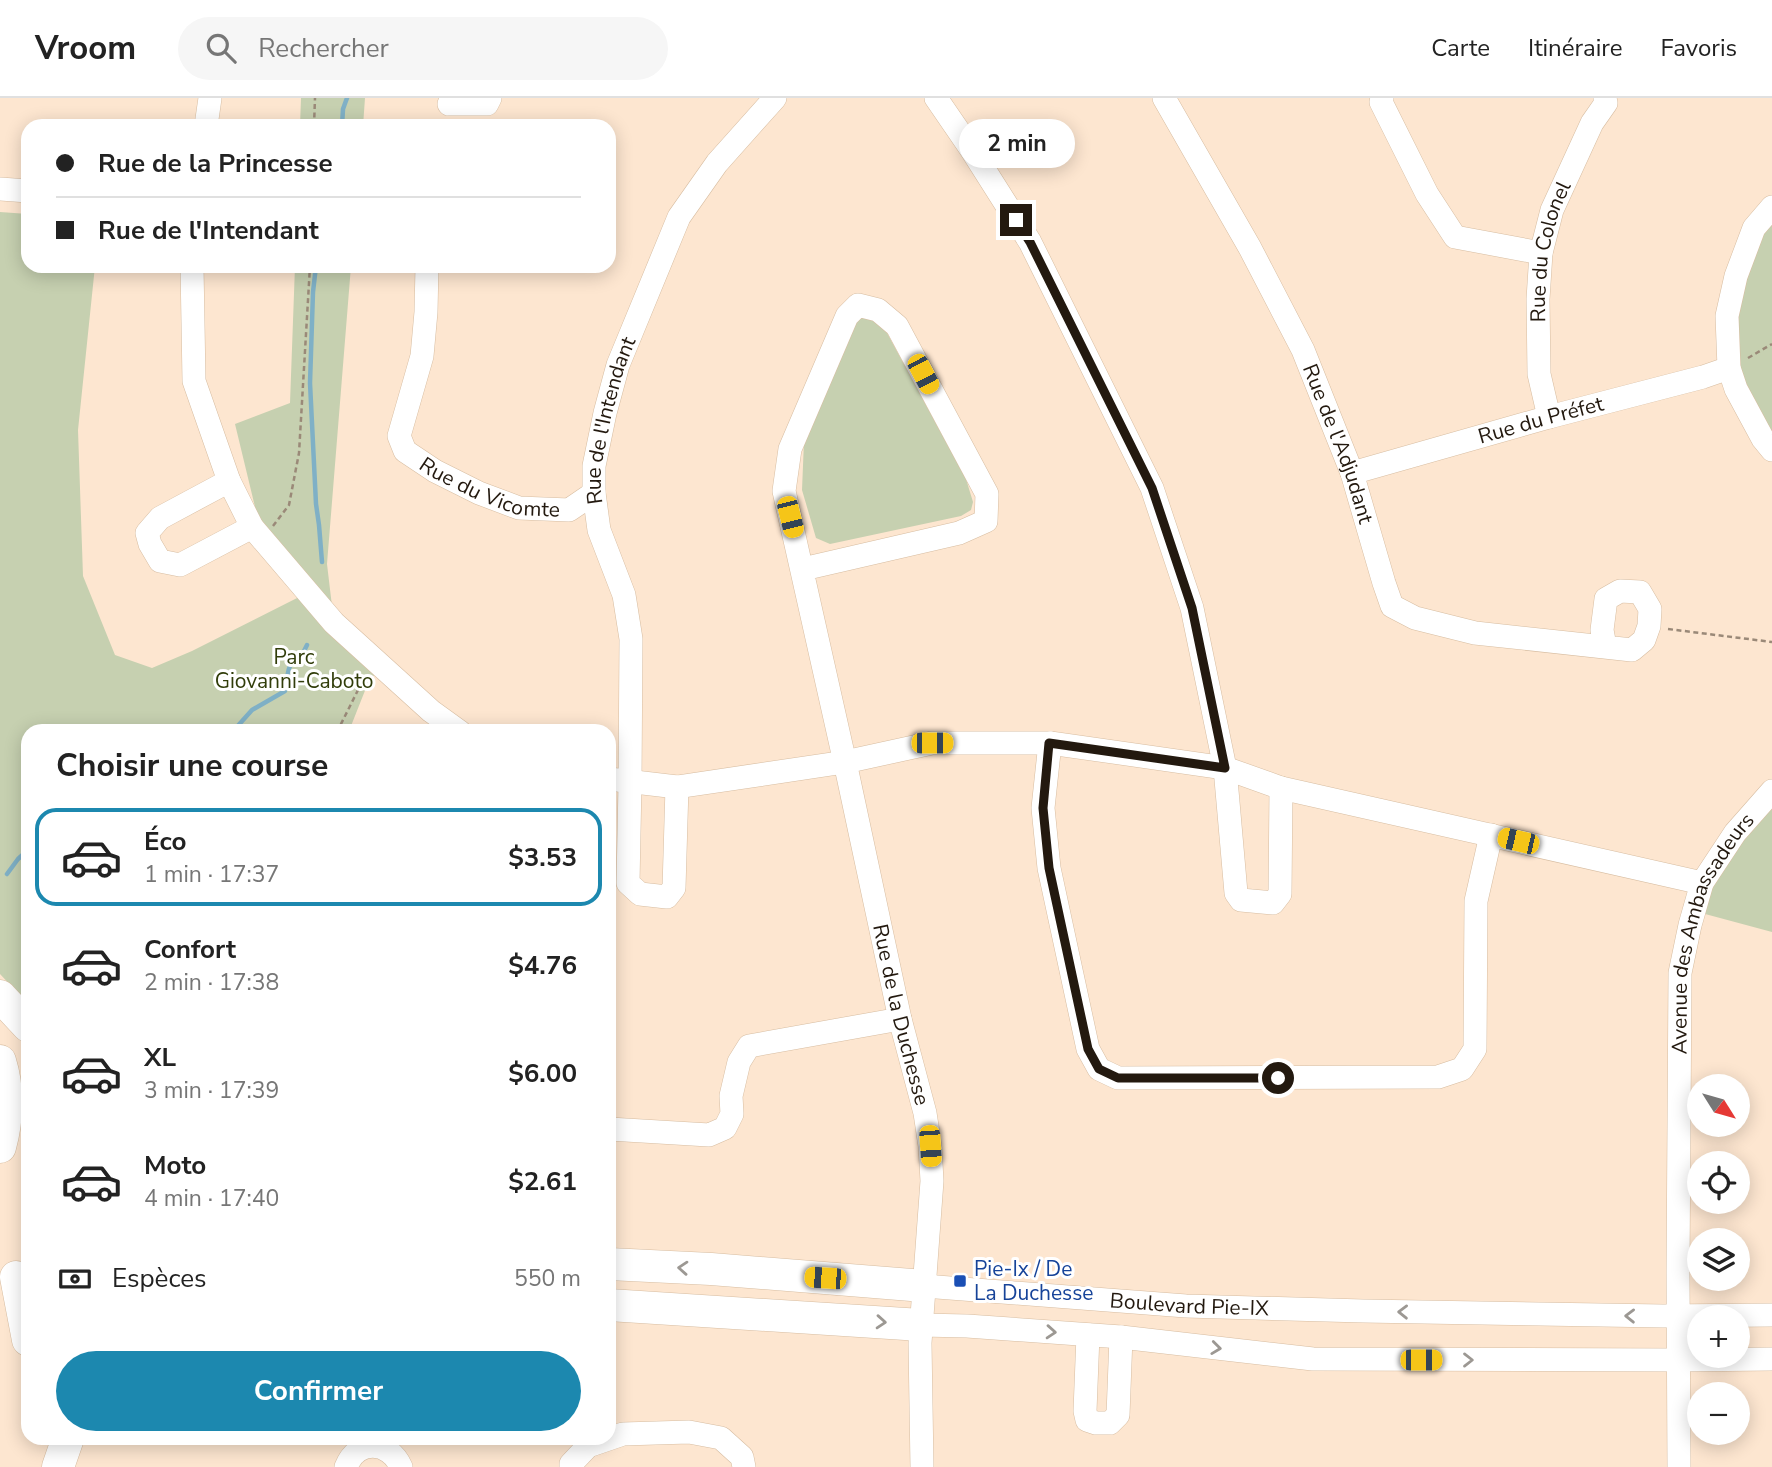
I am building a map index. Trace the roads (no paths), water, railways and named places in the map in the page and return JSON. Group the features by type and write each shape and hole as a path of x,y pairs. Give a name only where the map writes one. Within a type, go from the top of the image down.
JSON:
{"highway":[{"path":"0,996 21,1018"},
{"path":"0,1061 7,1106 0,1147"},
{"name":"Boulevard Pie-IX","path":"616,1264 924,1286"},
{"path":"764,1314 779,1294 779,1286 772,1274"},
{"path":"15,1292 21,1314"},
{"name":"Boulevard Pie-IX","path":"616,1305 921,1325"},
{"path":"50,1445 56,1467"},
{"path":"56,1467 65,1445"}],"street":[{"path":"207,119 210,98"},
{"path":"448,109 487,104 490,98"},
{"name":"Rue de l'Intendant","path":"677,787 674,888 667,897 640,894 628,883 620,781 631,639 624,595 599,530 594,493 594,466 618,365 679,217 718,163 775,98"},
{"path":"936,98 1030,242 1152,488 1192,608 1225,768 1236,893 1241,900 1273,903 1280,894 1282,788"},
{"name":"Rue de l'Adjudant","path":"1164,98 1250,248 1303,350 1352,473 1392,606 1415,618 1475,633 1632,650 1644,640 1649,626 1650,608 1640,592 1620,591 1606,599 1602,630 1605,646"},
{"path":"1382,98 1381,103 1427,194 1455,237 1541,253"},
{"name":"Rue du Colonel","path":"1549,417 1539,374 1538,299 1541,253 1552,210 1592,123 1606,103 1605,98"},
{"path":"0,189 21,190"},
{"path":"1772,206 1754,228 1736,276 1727,316 1729,368 1763,439 1772,450"},
{"path":"192,273 194,381 229,481 257,533 334,623 449,724"},
{"name":"Rue du Vicomte","path":"427,273 422,356 399,436 405,452 479,493 519,508 569,510 594,493"},
{"name":"Rue de la Duchesse","path":"803,569 959,533 986,521 987,494 897,326 878,310 858,305 847,316 790,449 784,491 900,1019 921,1095 930,1146 931,1198 921,1325 922,1467"},
{"name":"Rue du Préfet","path":"1352,473 1729,368"},
{"path":"229,481 160,518 147,533 150,544 160,561 180,565 257,533"},
{"path":"620,781 677,787 845,762 932,743 1049,743 1225,768 1282,788 1702,883"},
{"path":"1049,743 1043,808 1049,868 1088,1049 1099,1069 1118,1078 1438,1077 1462,1069 1475,1049 1476,901 1491,835"},
{"name":"Avenue des Ambassadeurs","path":"1679,1467 1680,973 1702,883 1735,833 1772,791"},
{"path":"616,1129 709,1136 725,1128 732,1114 732,1096 739,1062 749,1046 900,1019"},
{"name":"Boulevard Pie-IX","path":"924,1286 1186,1306 1678,1316 1772,1315"},
{"name":"Boulevard Pie-IX","path":"921,1325 1121,1337 1313,1359 1772,1359"},
{"name":"Boulevard Pie-IX","path":"1088,1335 1085,1411 1087,1420 1096,1423 1110,1423 1118,1415 1121,1337"},
{"path":"616,1436 689,1432 722,1437 742,1457 744,1467"},
{"path":"571,1467 591,1445"},
{"path":"346,1467 355,1453 373,1446 391,1452 401,1467"}],"waterway":[{"path":"342,119 347,98"},
{"path":"315,273 310,383 316,504 322,562"},
{"path":"239,724 252,710 285,691 290,666 295,658 302,655 307,645"},
{"path":"7,874 21,856"}],"place":[{"name":"Pie-Ix / De La Duchesse","path":"960,1281"}],"park label":[{"name":"Parc Giovanni-Caboto","path":"294,669"}]}
